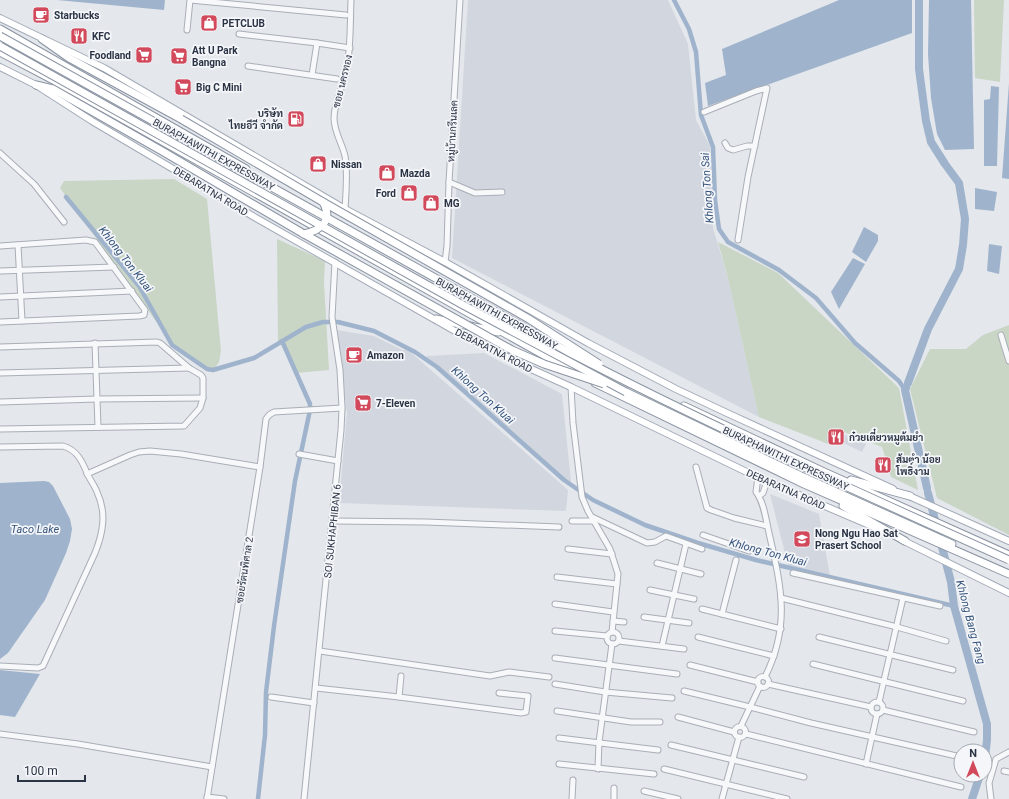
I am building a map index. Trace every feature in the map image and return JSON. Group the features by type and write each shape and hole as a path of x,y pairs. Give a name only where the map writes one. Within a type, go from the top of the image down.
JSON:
{"highway":[{"path":"0,29 562,346 633,382 824,472 1009,555"},
{"name":"BURAPHAWITHI EXPRESSWAY","path":"0,36 150,118 467,297 631,384 814,472 1009,560"},
{"path":"42,39 69,58 181,119 323,202 529,319 631,384"},
{"path":"28,45 69,58"},
{"name":"BURAPHAWITHI EXPRESSWAY","path":"0,46 463,305 626,392 714,435 876,510 1009,569"},
{"name":"DEBARATNA ROAD","path":"0,52 55,81 504,334 642,407 804,484 1009,574"},
{"path":"53,89 55,81"},
{"path":"36,85 53,89 304,234 512,350 544,364 626,392"},
{"path":"304,234 317,230 323,225 327,212 323,202"},
{"path":"436,319 504,334"},
{"path":"824,472 910,496"},
{"path":"804,484 905,541"}],"main road":[{"path":"0,18 42,39 78,54 104,68 345,209 445,262 575,336 663,382 734,416 1009,541"},
{"name":"DEBARATNA ROAD","path":"0,67 36,85 86,117 256,218 456,330 529,368 758,477 905,541 1009,593"}],"street":[{"path":"187,30 190,0 346,15"},
{"name":"ซอย นครทอง","path":"345,209 346,165 334,118 346,73 350,48 351,0"},
{"name":"หมู่บ้านกรีนเลค","path":"445,262 460,0"},
{"path":"239,34 350,48"},
{"path":"312,75 317,43"},
{"path":"248,66 337,79"},
{"path":"704,112 767,88 738,240"},
{"path":"725,143 728,148 733,150 746,146 755,146"},
{"path":"0,153 34,184 64,222"},
{"path":"449,182 475,193 502,192"},
{"path":"0,246 91,240 99,246 145,310 144,315 0,322"},
{"path":"18,245 22,321"},
{"name":"SOI SUKHAPHIBAN 6","path":"304,799 333,521 342,408 340,370 332,317 335,262"},
{"path":"0,271 114,266"},
{"path":"0,298 132,291"},
{"path":"1001,336 1009,361"},
{"path":"0,347 157,342 203,378 203,398 199,409 184,426 0,430"},
{"path":"95,343 98,427"},
{"path":"0,372 189,368"},
{"path":"555,631 607,636 612,632 618,574 612,554 582,497 580,490 571,387"},
{"path":"0,402 203,398"},
{"name":"ซอยรัตนพิศาล 2","path":"207,798 260,467 266,419 274,412 342,408"},
{"path":"0,447 67,447 83,462 87,474 98,493 103,512 100,541 82,584 43,666 38,668 0,666"},
{"path":"87,474 130,454 150,451 181,454 260,467"},
{"path":"299,454 338,461"},
{"path":"696,467 707,508 734,518 767,526"},
{"path":"758,477 756,492 759,496 767,526 780,582 781,598 781,629 774,656 765,677"},
{"path":"759,496 763,493 767,481"},
{"path":"572,521 593,519 646,542 655,542 666,536 702,549"},
{"path":"333,521 426,522 559,527"},
{"path":"703,535 749,551"},
{"path":"662,646 686,544"},
{"path":"568,549 612,554"},
{"path":"722,614 736,560"},
{"path":"657,563 701,574"},
{"path":"793,573 940,606"},
{"path":"557,577 617,584"},
{"path":"650,590 694,599"},
{"path":"781,598 946,641"},
{"path":"878,702 903,598"},
{"path":"555,604 613,612"},
{"path":"702,609 781,629"},
{"path":"644,617 689,624"},
{"path":"613,621 624,622"},
{"path":"612,632 618,634 619,641"},
{"path":"607,636 608,642 612,644"},
{"path":"698,637 774,656"},
{"path":"819,637 953,670"},
{"path":"612,644 619,641 684,648"},
{"path":"598,769 599,742 612,644"},
{"path":"320,652 490,676 509,672 549,677"},
{"path":"555,658 677,674"},
{"path":"813,664 963,701"},
{"path":"690,665 766,687 768,684 871,708 872,711 877,714"},
{"path":"399,697 402,676"},
{"path":"734,732 736,728 741,726 750,707 759,684 760,677 765,677"},
{"path":"765,677 769,681 768,684"},
{"path":"555,684 605,692 672,698"},
{"path":"316,688 521,713 526,712 528,696 499,693"},
{"path":"684,691 811,723 953,755"},
{"path":"271,697 314,703"},
{"path":"871,708 873,704 878,702"},
{"path":"878,702 882,705 883,710"},
{"path":"877,714 880,714 883,710"},
{"path":"883,710 974,732"},
{"path":"557,711 602,716 631,722 660,722"},
{"path":"866,764 877,714"},
{"path":"678,717 734,732 739,737"},
{"path":"741,726 745,730 746,734"},
{"path":"0,734 78,744 212,767"},
{"path":"739,737 746,734 961,788"},
{"path":"722,799 739,737"},
{"path":"559,738 658,750"},
{"path":"671,745 804,777"},
{"path":"991,799 989,784 996,759 1009,752"},
{"path":"559,764 654,774"},
{"path":"664,769 787,799"},
{"path":"572,799 573,780"},
{"path":"614,788 614,799"},
{"path":"644,791 678,799"},
{"path":"207,798 224,799"}],"shaded area":[{"path":"468,0 668,0 688,44 696,120 710,146 713,228 728,278 759,417 452,258"},
{"path":"336,330 374,336 402,350 408,350 568,490 566,511 339,503 347,413"},
{"path":"484,353 562,394 571,482 569,484 426,358 427,356"},
{"path":"836,431 866,444 862,452 833,438"},
{"name":"Nong Ngu Hao Sat Prasert School","path":"770,494 819,514 830,576 788,565"}],"green space":[{"path":"974,0 1004,0 1000,82 975,78"},
{"path":"174,179 207,199 221,351 219,362 215,368 205,368 173,345 60,188 64,181"},
{"path":"277,239 325,261 324,283 329,370 296,373 283,345 278,345"},
{"path":"718,242 778,273 899,388 918,490 891,477 882,447 834,428 831,445 759,417 728,278"},
{"path":"1009,325 1009,535 937,498 910,389 930,349 966,349 983,335"}],"water":[{"path":"57,0 165,0 164,10"},
{"path":"839,0 912,0 912,33 708,106 705,83 726,75 722,49"},
{"path":"929,0 971,0 974,149 945,150 937,134 931,98 928,54"},
{"path":"1009,83 1009,179 1002,178"},
{"path":"991,86 999,87 997,166 984,166 984,100 990,99"},
{"path":"975,188 997,192 994,211 975,209"},
{"path":"864,227 878,235 878,241 866,262 852,252"},
{"path":"989,244 1002,246 999,274 987,271"},
{"path":"853,258 865,264 839,309 831,292"},
{"name":"Taco Lake","path":"49,482 53,486 70,519 72,529 70,541 45,600 8,653 0,659 0,483"},
{"path":"0,670 40,674 15,717 0,715"}],"waterway":[{"name":"Khlong Ton Sai","path":"674,0 689,29 696,52 701,115 713,147 715,200 719,229 728,242 779,270 816,298 855,343 899,381 905,390"},
{"path":"908,383 928,329 959,269 965,219 959,183 931,142 926,121 919,69 919,0"},
{"name":"Khlong Ton Kluai","path":"66,197 139,286 172,345 207,369 213,370 254,358 306,327 323,322 338,322 374,331 415,352 437,367 564,480 593,500 645,525 698,543 756,560 954,606"},
{"path":"258,799 265,735 266,692 274,626 295,481 310,410 310,404 282,341"},
{"name":"Khlong Bang Fang","path":"906,388 905,390 927,488"},
{"name":"Khlong Bang Fang","path":"928,493 951,582 954,606 987,724 987,743"},
{"name":"Khlong Bang Fang","path":"972,799 977,783"}],"place":[{"name":"Starbucks","path":"41,15"},
{"name":"PETCLUB","path":"209,23"},
{"name":"KFC","path":"79,36"},
{"name":"Foodland","path":"144,55"},
{"name":"Att U Park Bangna","path":"179,56"},
{"name":"Big C Mini","path":"183,87"},
{"name":"บริษัท ไทยอีวี จำกัด","path":"296,119"},
{"name":"Nissan","path":"318,164"},
{"name":"Mazda","path":"387,173"},
{"name":"Ford","path":"409,193"},
{"name":"MG","path":"431,203"},
{"name":"Amazon","path":"354,355"},
{"name":"7-Eleven","path":"363,403"},
{"name":"ก๋วยเตี๋ยวหมูต้มยำ","path":"836,437"},
{"name":"ส้มตำ น้อย โพธิ์งาม","path":"883,465"},
{"name":"Nong Ngu Hao Sat Prasert School","path":"802,539"}]}
